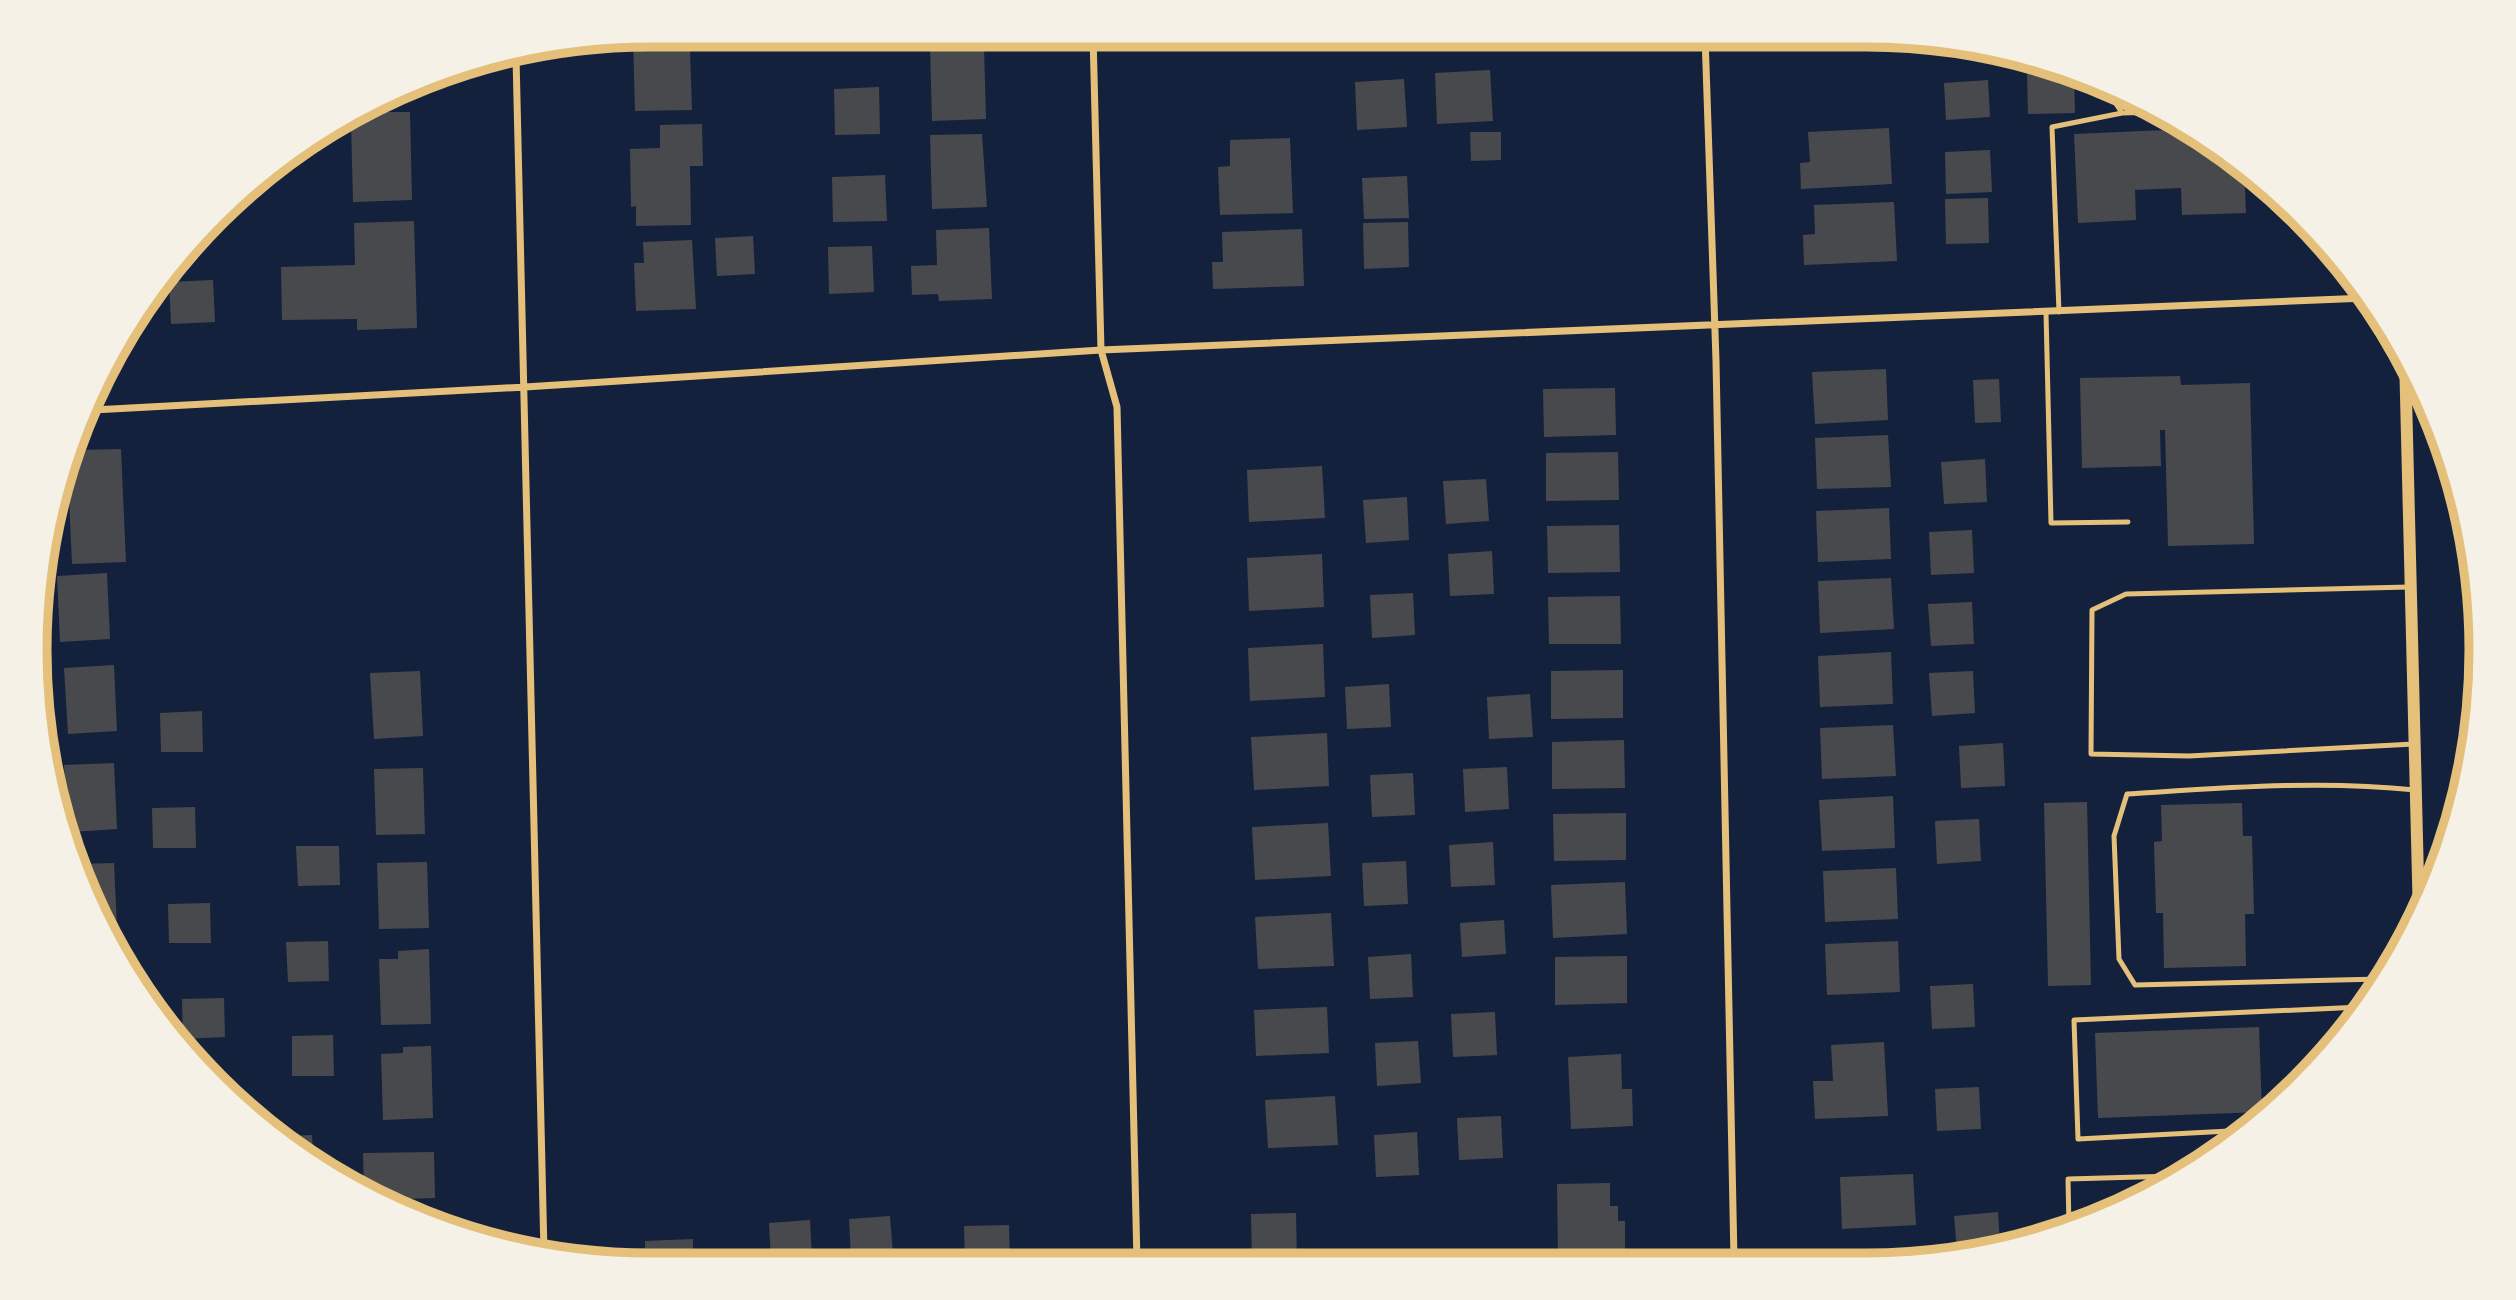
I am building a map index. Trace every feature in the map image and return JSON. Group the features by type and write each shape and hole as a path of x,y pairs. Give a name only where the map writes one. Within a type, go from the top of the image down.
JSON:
{"street":[{"path":"1093,47 1101,350 1117,407 1137,1253"},
{"path":"1705,47 1715,324 1734,1253"},
{"path":"516,63 544,1243"},
{"path":"97,410 525,387 1101,350 1715,324 2059,313 2355,299"},
{"path":"2406,380 2417,894"}],"lane":[{"path":"2114,101 2122,113"},
{"path":"2059,313 2052,127 2122,113 2139,113"},
{"path":"2046,313 2051,523 2128,522"},
{"path":"2410,587 2126,594 2092,610 2091,754 2189,756 2414,744"},
{"path":"2371,979 2135,985 2119,959 2115,836 2127,794 2276,785 2367,785 2415,790"},
{"path":"2229,1131 2078,1139 2074,1020 2351,1007"},
{"path":"2069,1218 2068,1179 2159,1176"}],"building":[{"path":"707,47 690,50 692,110 635,111 633,48"},
{"path":"984,47 986,119 932,121 930,48"},
{"path":"1490,70 1493,121 1437,124 1435,73"},
{"path":"2027,73 2038,73 2074,84 2075,113 2028,114"},
{"path":"1404,79 1407,127 1357,130 1355,82"},
{"path":"1988,80 1990,117 1946,120 1944,83"},
{"path":"879,87 880,134 835,135 834,89"},
{"path":"378,112 410,112 412,200 353,202 351,127"},
{"path":"702,124 703,166 690,166 691,225 636,226 636,206 631,207 630,149 660,148 660,125"},
{"path":"1889,128 1892,184 1801,189 1800,163 1810,162 1808,132"},
{"path":"2170,130 2245,182 2246,213 2182,215 2181,188 2135,190 2136,220 2078,223 2074,134"},
{"path":"1470,132 1501,132 1501,160 1471,161"},
{"path":"982,134 987,207 932,209 930,135"},
{"path":"1290,138 1293,213 1220,215 1218,167 1230,166 1230,140"},
{"path":"1990,150 1992,192 1946,194 1945,152"},
{"path":"885,175 887,221 833,222 832,177"},
{"path":"1407,176 1409,218 1364,219 1362,178"},
{"path":"1988,198 1989,243 1946,244 1945,199"},
{"path":"1894,202 1897,261 1804,265 1803,235 1815,234 1814,205"},
{"path":"414,221 417,328 357,330 357,319 282,320 281,267 355,265 354,223"},
{"path":"1408,222 1409,267 1364,269 1363,223"},
{"path":"989,228 992,299 939,301 938,294 912,295 911,266 937,265 936,230"},
{"path":"1302,229 1304,286 1213,289 1212,262 1223,262 1222,232"},
{"path":"753,236 755,274 717,276 715,238"},
{"path":"692,240 696,309 636,311 634,263 644,263 643,242"},
{"path":"872,246 874,292 829,294 828,247"},
{"path":"213,280 215,322 171,324 169,287 173,282"},
{"path":"1886,369 1888,420 1815,424 1812,372"},
{"path":"2180,376 2181,385 2250,383 2254,544 2168,546 2165,430 2160,430 2161,466 2082,468 2080,378"},
{"path":"1999,379 2001,422 1975,423 1973,380"},
{"path":"1615,388 1616,435 1544,437 1543,389"},
{"path":"1888,435 1891,487 1817,489 1815,438"},
{"path":"121,449 126,562 72,564 67,498 81,450"},
{"path":"1618,452 1619,500 1546,501 1546,453"},
{"path":"1985,459 1987,502 1944,504 1941,462"},
{"path":"1322,466 1325,518 1249,522 1247,470"},
{"path":"1486,479 1489,521 1446,524 1443,481"},
{"path":"1407,497 1409,540 1366,543 1363,500"},
{"path":"1889,508 1891,559 1818,562 1816,511"},
{"path":"1619,525 1620,572 1548,573 1547,526"},
{"path":"1972,530 1974,573 1931,575 1929,532"},
{"path":"1492,551 1494,594 1450,596 1448,554"},
{"path":"1322,554 1324,607 1249,611 1247,558"},
{"path":"107,573 110,639 60,642 57,576"},
{"path":"1891,578 1894,629 1820,633 1818,581"},
{"path":"1413,593 1415,635 1372,638 1370,595"},
{"path":"1620,596 1621,644 1549,644 1548,597"},
{"path":"1972,602 1974,644 1931,646 1928,604"},
{"path":"1323,644 1325,697 1250,701 1248,648"},
{"path":"1891,652 1893,704 1820,707 1818,656"},
{"path":"114,665 117,731 68,734 64,668"},
{"path":"1623,670 1623,718 1551,719 1551,671"},
{"path":"420,671 423,736 374,739 370,673"},
{"path":"1973,671 1975,713 1932,716 1929,673"},
{"path":"1389,684 1391,727 1347,729 1345,687"},
{"path":"1530,694 1533,737 1489,739 1487,697"},
{"path":"202,711 203,752 161,752 160,713"},
{"path":"1893,725 1896,776 1822,779 1820,728"},
{"path":"1327,733 1329,786 1254,790 1251,737"},
{"path":"1624,740 1625,788 1552,789 1552,742"},
{"path":"2003,743 2005,786 1961,788 1959,746"},
{"path":"114,763 117,829 75,832 66,797 64,765"},
{"path":"1507,767 1509,809 1465,812 1463,769"},
{"path":"423,768 425,834 376,835 374,769"},
{"path":"1413,773 1415,815 1372,817 1370,775"},
{"path":"1893,796 1895,848 1822,851 1819,800"},
{"path":"2087,802 2091,985 2048,986 2044,803"},
{"path":"2242,803 2243,836 2252,836 2254,914 2245,914 2246,966 2164,968 2163,913 2156,913 2154,842 2162,841 2161,805"},
{"path":"195,807 196,848 153,848 152,808"},
{"path":"1626,813 1626,860 1554,861 1553,814"},
{"path":"1979,819 1981,861 1937,864 1935,821"},
{"path":"1328,823 1331,876 1255,880 1252,827"},
{"path":"1493,842 1495,885 1451,887 1449,845"},
{"path":"296,846 339,846 340,885 298,886"},
{"path":"1406,861 1408,904 1364,906 1362,863"},
{"path":"427,862 429,928 379,929 377,863"},
{"path":"114,863 117,928 109,917 87,864"},
{"path":"1896,868 1898,919 1825,922 1823,871"},
{"path":"1625,882 1627,934 1553,938 1551,885"},
{"path":"210,903 211,943 169,943 168,904"},
{"path":"1331,913 1334,966 1258,969 1255,917"},
{"path":"1504,920 1506,954 1462,957 1460,923"},
{"path":"328,941 329,981 288,982 286,942"},
{"path":"1898,941 1900,992 1827,995 1825,944"},
{"path":"429,949 431,1024 381,1025 379,959 398,959 398,951"},
{"path":"1411,954 1413,997 1370,999 1368,957"},
{"path":"1627,956 1627,1003 1555,1005 1555,957"},
{"path":"1973,984 1975,1027 1932,1029 1930,986"},
{"path":"224,998 225,1037 190,1039 183,1030 182,999"},
{"path":"1327,1007 1329,1053 1256,1056 1254,1010"},
{"path":"1495,1012 1497,1055 1453,1057 1451,1014"},
{"path":"2259,1027 2262,1104 2252,1112 2098,1118 2095,1033"},
{"path":"333,1035 334,1076 292,1076 292,1036"},
{"path":"1418,1041 1421,1083 1377,1086 1375,1043"},
{"path":"1884,1042 1888,1116 1815,1119 1813,1081 1833,1081 1831,1045"},
{"path":"431,1046 433,1118 383,1120 381,1054 403,1053 403,1047"},
{"path":"1621,1054 1622,1089 1632,1089 1633,1126 1571,1129 1568,1057"},
{"path":"1979,1087 1981,1129 1937,1131 1935,1089"},
{"path":"1335,1096 1338,1145 1268,1148 1265,1100"},
{"path":"1501,1116 1503,1158 1459,1160 1457,1118"},
{"path":"1417,1132 1419,1175 1376,1177 1374,1135"},
{"path":"312,1135 313,1149 294,1136"},
{"path":"434,1152 435,1198 401,1199 364,1180 363,1153"},
{"path":"1913,1174 1916,1225 1842,1229 1840,1177"},
{"path":"1610,1183 1610,1206 1618,1206 1618,1221 1625,1221 1625,1253 1558,1253 1557,1184"},
{"path":"1998,1212 2000,1237 1956,1246 1954,1216"},
{"path":"1296,1213 1297,1253 1252,1253 1251,1214"},
{"path":"890,1216 893,1253 851,1253 849,1219"},
{"path":"810,1220 812,1253 771,1253 769,1223"},
{"path":"1009,1225 1010,1253 965,1253 964,1226"},
{"path":"693,1239 693,1253 645,1253 645,1241"}]}
